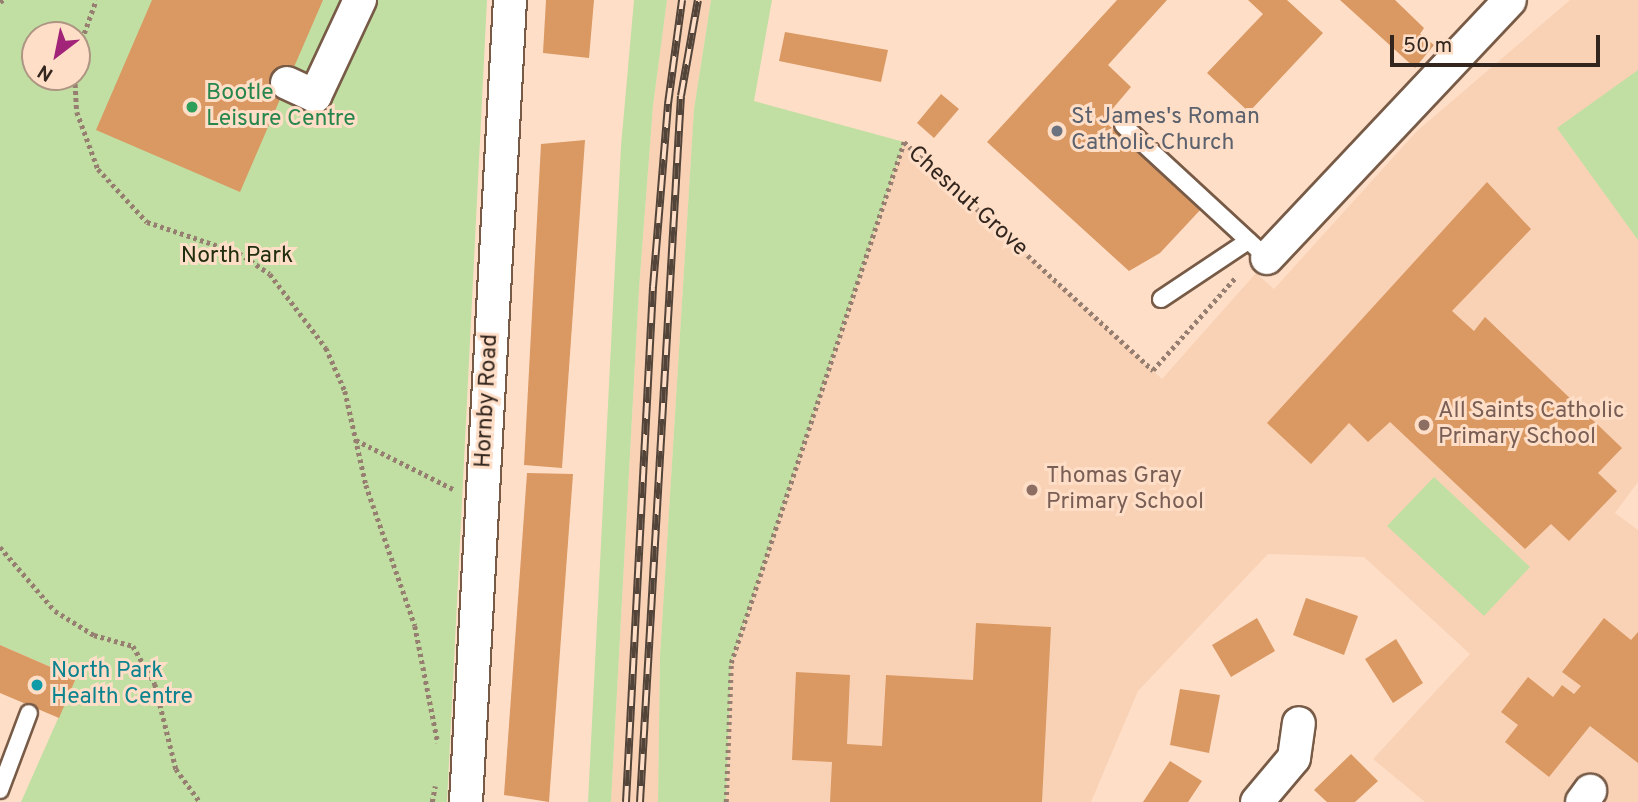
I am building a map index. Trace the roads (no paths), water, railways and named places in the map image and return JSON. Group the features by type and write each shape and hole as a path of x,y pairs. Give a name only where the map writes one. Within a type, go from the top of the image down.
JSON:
{"street":[{"path":"287,83 316,96 360,0"},
{"name":"Hornby Road","path":"466,802 510,0"},
{"path":"1258,249 1494,4"},
{"path":"1257,802 1294,758 1299,723"}],"lane":[{"path":"1123,125 1258,249 1161,299"},
{"path":"0,790 29,713"}],"railway":[{"path":"626,802 653,287 668,104 682,0"},
{"path":"640,802 681,96 698,0"}],"place":[{"name":"Bootle Leisure Centre","path":"192,107"},
{"name":"St James's Roman Catholic Church","path":"1057,131"},
{"name":"All Saints Catholic Primary School","path":"1424,425"},
{"name":"Thomas Gray Primary School","path":"1032,490"},
{"name":"North Park Health Centre","path":"37,685"}],"park label":[{"name":"North Park","path":"237,257"}]}
